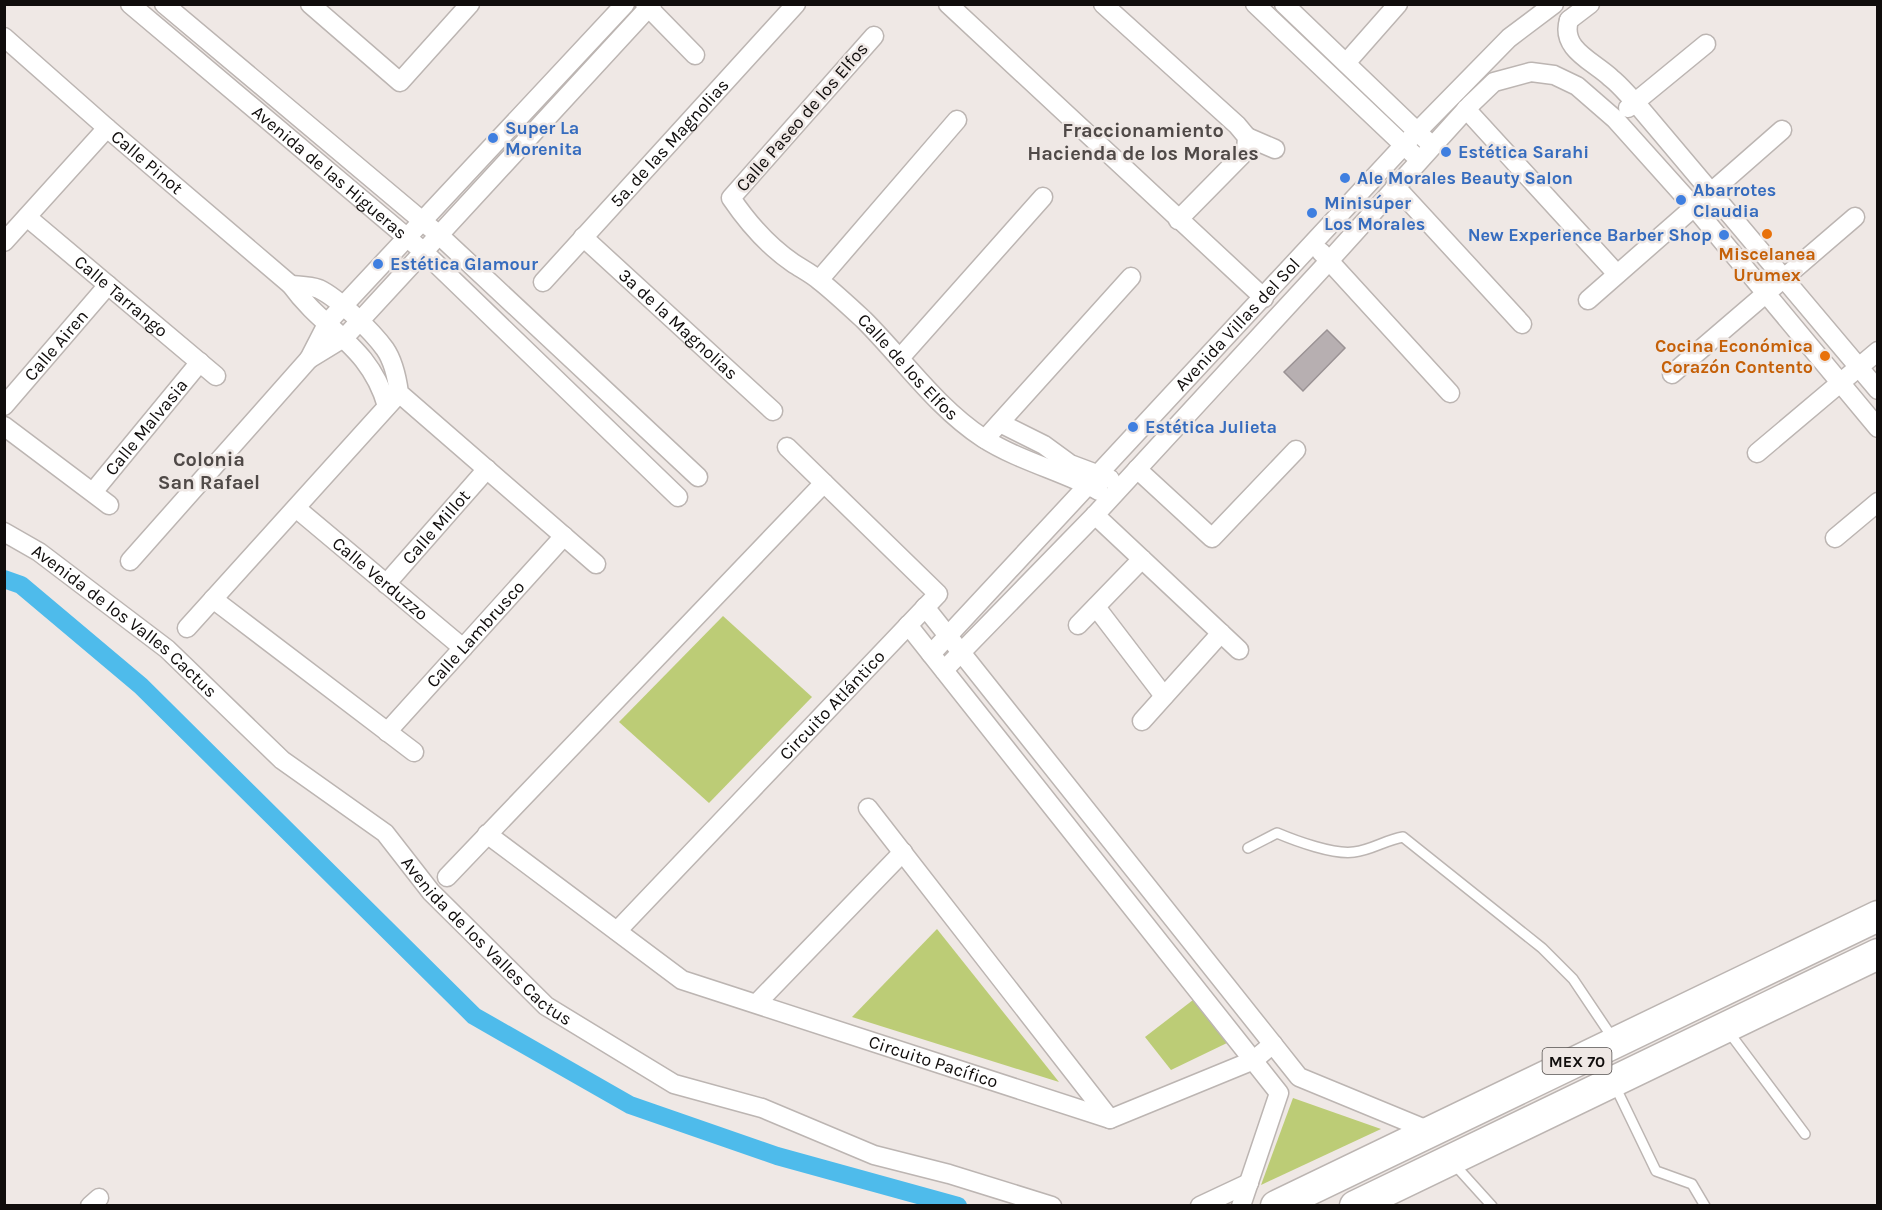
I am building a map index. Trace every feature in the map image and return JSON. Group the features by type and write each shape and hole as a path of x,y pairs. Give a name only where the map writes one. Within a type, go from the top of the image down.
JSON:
{"main road":[{"name":"MEX 70","path":"1276,1206 1878,916"},
{"name":"MEX 70","path":"1366,1203 1450,1160 1878,954"}],"street":[{"name":"Avenida de las Higueras","path":"164,4 439,235 699,477"},
{"path":"310,4 400,82 470,5"},
{"path":"129,561 309,359 328,322 624,4"},
{"name":"5a. de las Magnolias","path":"543,282 796,4"},
{"path":"948,4 1264,298"},
{"path":"1103,4 1237,125 1247,137 1275,148"},
{"path":"1255,4 1419,159"},
{"path":"1284,4 1432,145"},
{"path":"1346,63 1398,4"},
{"path":"1590,4 1569,20 1566,29 1572,45 1610,76 1635,102 1878,390"},
{"name":"Avenida de las Higueras","path":"134,6 424,252 678,497"},
{"path":"309,359 345,338 649,6 695,55"},
{"path":"1552,6 1569,20"},
{"name":"Avenida Villas del Sol","path":"931,654 1404,145 1509,38 1552,6"},
{"name":"Calle Paseo de los Elfos","path":"731,198 874,36"},
{"name":"Calle Pinot","path":"4,37 291,285 302,300 345,338"},
{"path":"1706,44 1615,119 1694,207 1878,428"},
{"name":"Avenida Villas del Sol","path":"944,670 1095,515 1329,261 1419,159 1494,82 1531,72 1554,75 1577,86 1615,119"},
{"path":"1466,109 1617,274"},
{"path":"819,280 957,120"},
{"path":"4,242 107,128"},
{"path":"1588,300 1782,129"},
{"path":"1178,220 1246,151 1247,137"},
{"path":"1395,186 1521,324"},
{"path":"900,358 1043,197"},
{"name":"Calle de los Elfos","path":"731,198 764,239 819,280 863,319 949,411 985,439 1037,465 1095,480"},
{"name":"Calle Tarrango","path":"27,217 216,376"},
{"path":"1672,374 1856,217"},
{"name":"3a de la Magnolias","path":"583,237 774,411"},
{"path":"1314,244 1450,393"},
{"path":"985,439 1131,278"},
{"name":"Calle Airen","path":"4,406 108,285"},
{"path":"187,628 393,399 392,362 385,348 343,306 321,290 291,285"},
{"path":"345,338 393,399 487,470 596,564"},
{"path":"1757,453 1878,351"},
{"name":"Calle Malvasia","path":"93,492 200,362"},
{"path":"594,415 611,395"},
{"name":"Calle de los Elfos","path":"1000,423 1044,445 1095,480 1117,491"},
{"path":"4,426 109,505"},
{"path":"787,447 938,594 926,607 1299,1077 1430,1131"},
{"path":"1137,469 1212,538 1296,450"},
{"name":"Calle Millot","path":"386,584 487,470"},
{"path":"447,877 824,483"},
{"path":"1835,538 1878,502"},
{"name":"Calle Verduzzo","path":"296,508 463,648"},
{"path":"1095,515 1239,650"},
{"name":"Avenida de los Valles Cactus","path":"4,532 39,552 167,649 282,760 385,833 431,892 546,1006 674,1084 762,1108 874,1155 1052,1206"},
{"name":"Calle Lambrusco","path":"387,732 564,536"},
{"path":"1078,625 1142,559"},
{"path":"213,599 414,752"},
{"name":"Circuito Atlántico","path":"617,931 926,607"},
{"path":"1096,607 1164,696"},
{"path":"908,625 1279,1093"},
{"path":"1142,721 1221,633"},
{"path":"868,808 1110,1119 1254,1060 1273,1044"},
{"path":"487,834 617,931"},
{"path":"757,1003 903,852"},
{"path":"1123,896 1143,881"},
{"name":"Circuito Pacífico","path":"617,931 681,980 1110,1119"},
{"path":"1241,1206 1279,1093 1299,1077"},
{"path":"1200,1206 1249,1183"}],"lane":[{"path":"1248,848 1277,833 1308,846 1351,853 1370,849 1389,839 1403,837 1542,948 1573,979 1615,1042"},
{"path":"1725,1027 1805,1134"},
{"path":"1613,1081 1656,1171 1692,1184 1705,1206"},
{"path":"1450,1160 1492,1206"}],"green space":[{"path":"723,616 812,697 709,803 619,722"},
{"path":"937,929 1059,1082 852,1017"},
{"path":"1193,1000 1227,1043 1171,1070 1145,1037"},
{"path":"1293,1098 1381,1129 1261,1185"}],"building":[{"path":"1327,330 1345,348 1303,391 1284,372"}],"waterway":[{"path":"4,579 21,585 141,686 474,1016 630,1105 777,1156 958,1206"}],"place":[{"name":"Super La Morenita","path":"493,138"},
{"name":"Estética Sarahi","path":"1446,152"},
{"name":"Ale Morales Beauty Salon","path":"1345,178"},
{"name":"Abarrotes Claudia","path":"1681,200"},
{"name":"Minisúper Los Morales","path":"1312,213"},
{"name":"Miscelanea Urumex","path":"1767,234"},
{"name":"New Experience Barber Shop","path":"1724,235"},
{"name":"Estética Glamour","path":"378,264"},
{"name":"Cocina Económica Corazón Contento","path":"1825,356"},
{"name":"Estética Julieta","path":"1133,427"}],"district":[{"name":"Fraccionamiento Hacienda de los Morales","path":"1143,142"},
{"name":"Colonia San Rafael","path":"209,470"}]}
